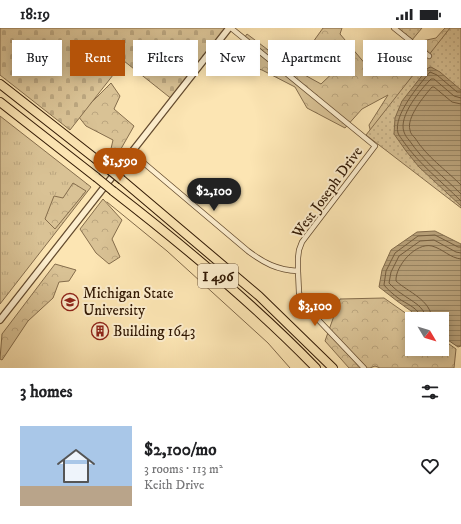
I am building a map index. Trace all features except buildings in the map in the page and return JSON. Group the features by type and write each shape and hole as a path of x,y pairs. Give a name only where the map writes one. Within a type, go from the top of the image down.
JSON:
{"highway":[{"name":"I 496","path":"0,84 122,180 254,291 334,368"},
{"name":"I 496","path":"0,102 172,237 271,323 316,368"}],"street":[{"path":"0,320 230,28"},
{"name":"West Joseph Drive","path":"230,28 375,146 302,242 298,258 298,271"},
{"path":"394,28 429,56"},
{"path":"132,153 248,252 282,270 298,271 298,287 302,300 308,309 364,368"}],"green space":[{"path":"0,28 228,28 219,40 206,40 206,57 198,67 198,40 133,40 133,68 125,62 125,40 70,40 70,76 112,76 70,130 0,75"},
{"path":"323,28 342,28 340,34 345,40 314,40"},
{"path":"397,28 422,28 412,40"},
{"path":"445,28 461,28 427,68 426,40 436,38"},
{"path":"450,28 461,28 461,208 366,135 412,76 427,76 427,57"},
{"path":"247,34 255,40 243,40"},
{"path":"260,44 268,50 268,73 260,69"},
{"path":"355,52 363,61 363,76 420,76 371,133 369,125 388,95 362,109 345,128 307,108 295,87 274,76 306,76 321,84 329,76 355,76"},
{"path":"143,76 191,76 173,100"},
{"path":"111,83 120,96 114,109 134,126 118,154 110,153 113,140 86,126 78,116"},
{"path":"0,116 91,187 0,304"},
{"path":"73,183 86,191 55,229 45,219 54,196 63,198"},
{"path":"103,199 122,220 112,239 120,257 109,264 96,253 80,229"},
{"path":"55,264 76,270 69,281 59,282 53,298 28,321 2,360 0,359 2,334"},
{"path":"384,298 405,313 405,356 449,356 449,344 456,349 454,368 380,368 375,366 370,368 349,368 325,341 340,299"}],"water":[{"path":"431,67 440,72 461,90 461,206 419,167 394,134 395,118 402,101 422,76 427,76 428,68"},
{"path":"435,231 461,244 461,346 458,347 449,341 449,312 412,312 379,287 382,270 391,250 417,232"}],"waterway":[{"path":"107,202 167,251 268,343 290,368"}],"place":[{"name":"Michigan State University","path":"70,302"},
{"name":"Building 1643","path":"100,331"}]}
